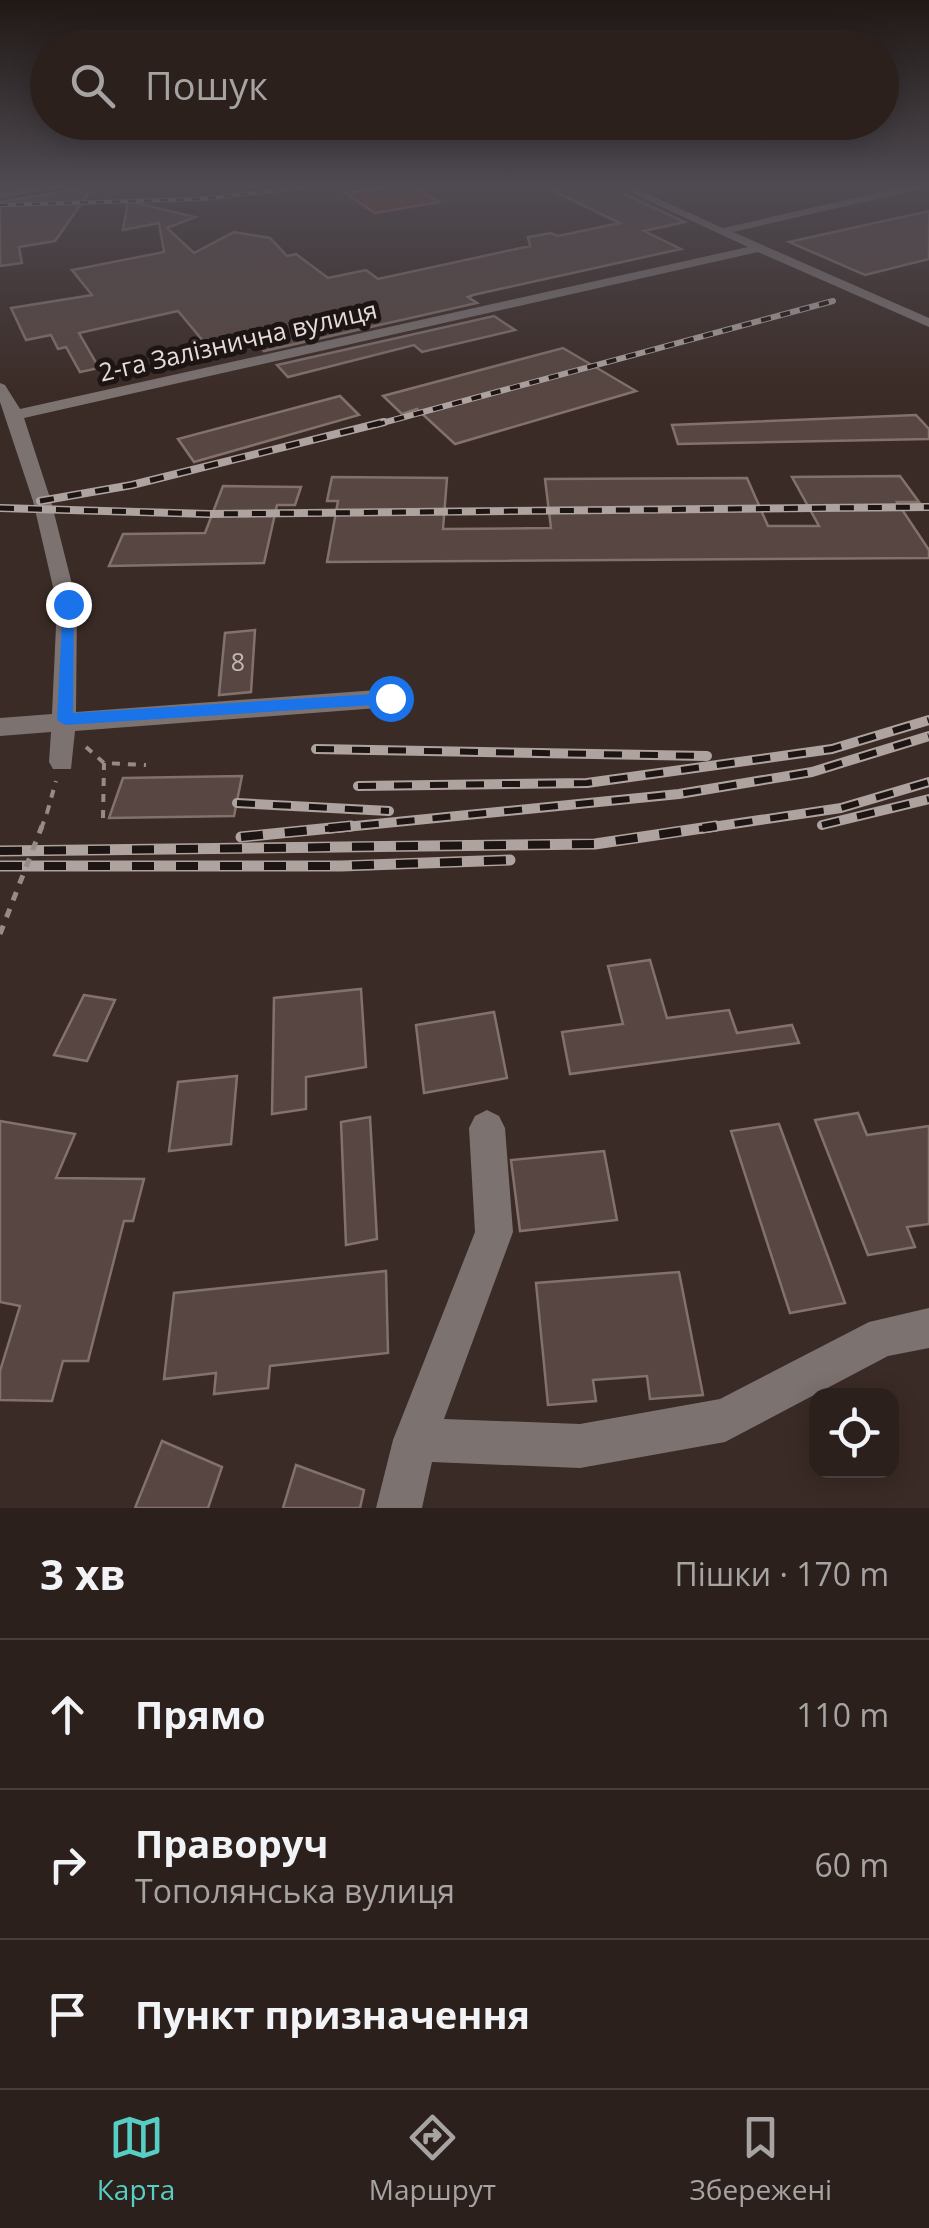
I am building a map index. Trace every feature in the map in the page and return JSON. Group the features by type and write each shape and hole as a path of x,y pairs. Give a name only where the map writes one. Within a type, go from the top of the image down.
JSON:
{"street":[{"name":"2-га Залізнична вулиця","path":"14,414 730,254"},
{"path":"773,254 929,323"},
{"path":"0,388 14,414 42,501 68,604 62,762"},
{"path":"0,727 390,698"},
{"path":"399,1508 415,1440 494,1232 486,1128"},
{"path":"415,1440 580,1446 725,1420 883,1336 929,1328"}],"path":[{"path":"65,720 80,744 104,763 146,764"},
{"path":"0,934 47,813 62,762"},
{"path":"102,818 104,763"}],"building":[{"path":"0,254 20,254 22,263 0,266"},
{"path":"152,254 296,254 328,278 366,270 378,279 491,254 657,254 473,295 468,297 477,303 264,351 257,343 214,354 178,311 79,333 99,368 80,372 66,347 58,349 51,335 26,340 11,308 92,295 72,270"},
{"path":"817,254 929,254 929,259 865,275"},
{"path":"494,316 515,330 422,352 414,345 288,377 277,365"},
{"path":"563,348 636,391 455,444 417,409 402,414 383,396"},
{"path":"340,396 359,415 194,462 178,439"},
{"path":"916,415 929,429 929,439 678,444 672,425"},
{"path":"900,476 919,502 897,502 929,550 929,558 327,562 338,501 327,501 332,477 447,478 443,529 551,528 545,479 747,478 768,526 819,526 792,477"},
{"path":"223,486 301,487 295,505 277,505 264,563 109,566 123,534 205,533"},
{"path":"255,630 251,692 219,695 225,633"},
{"path":"242,776 234,816 109,818 123,778"},
{"path":"650,960 667,1018 729,1010 737,1033 792,1025 799,1043 570,1074 562,1032 623,1024 608,966"},
{"path":"361,989 366,1067 306,1077 306,1109 272,1114 274,998"},
{"path":"84,995 115,1000 87,1061 54,1055"},
{"path":"494,1012 507,1078 424,1093 416,1025"},
{"path":"237,1076 231,1144 169,1151 178,1082"},
{"path":"858,1113 867,1135 929,1126 929,1224 907,1227 915,1247 868,1255 815,1120"},
{"path":"370,1117 377,1239 346,1245 341,1122"},
{"path":"0,1121 75,1134 56,1178 144,1179 133,1221 124,1221 88,1361 63,1361 52,1401 0,1400 0,1371 20,1306 0,1302"},
{"path":"779,1124 845,1303 790,1313 731,1131"},
{"path":"604,1151 617,1220 520,1231 511,1160"},
{"path":"386,1271 388,1353 270,1366 268,1388 214,1394 216,1373 164,1379 174,1293"},
{"path":"679,1272 703,1395 650,1399 647,1376 593,1380 596,1401 548,1405 536,1283"},
{"path":"162,1441 222,1467 208,1508 135,1508"},
{"path":"296,1465 364,1490 360,1508 283,1508"}],"railway":[{"path":"375,425 833,301"},
{"path":"40,501 132,485 384,422"},
{"path":"0,508 209,514 929,507"},
{"path":"358,786 587,783 832,749 929,720"},
{"path":"325,829 679,794 812,772 929,736"},
{"path":"316,749 707,756"},
{"path":"699,829 841,808 929,782"},
{"path":"822,825 929,799"},
{"path":"237,803 389,811"},
{"path":"241,837 351,826"},
{"path":"0,851 595,844 716,826"},
{"path":"0,866 341,866 510,860"}],"route":[{"path":"68,604 65,720 390,698"}]}
